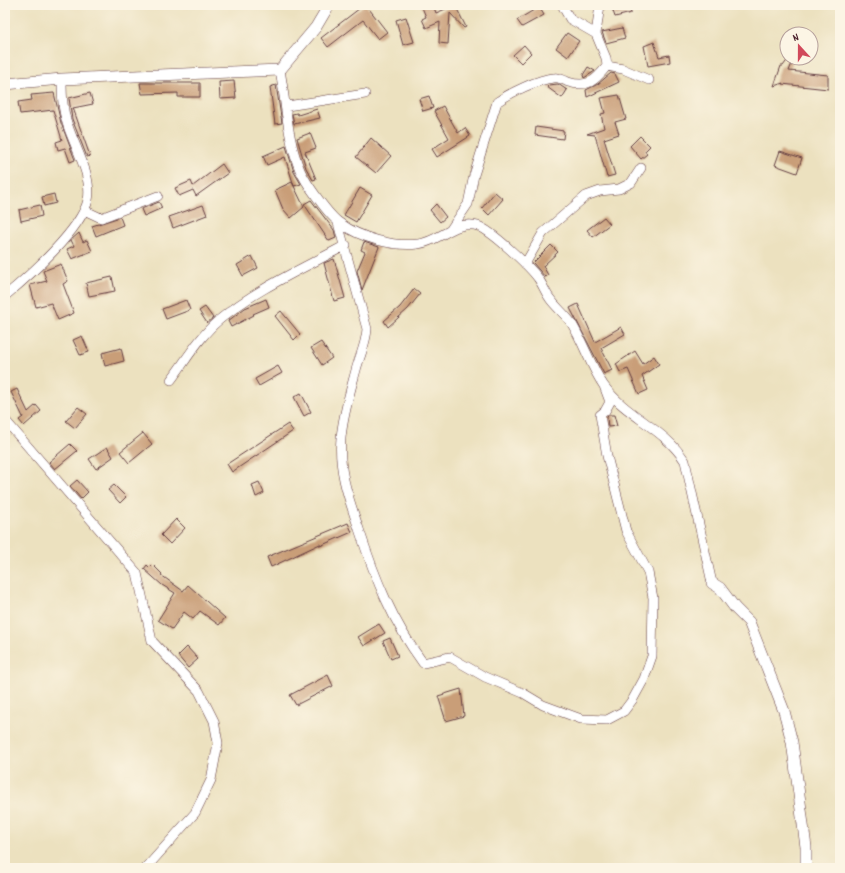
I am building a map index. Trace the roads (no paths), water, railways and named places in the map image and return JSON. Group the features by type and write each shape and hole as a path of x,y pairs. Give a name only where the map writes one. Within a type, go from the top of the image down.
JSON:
{"street":[{"path":"5,84 62,79 280,70 316,27 329,5"},
{"path":"562,5 570,19 596,34"},
{"path":"451,229 468,204 474,175 497,102 506,96 545,79 555,77 578,85 588,83 598,78 607,66 606,58 596,34 600,5"},
{"path":"607,66 624,69 649,80"},
{"path":"280,70 290,132 300,170 313,191 338,223 346,245 349,267 364,313 367,329 366,342 356,368 344,414 341,443 341,470 371,566 398,627 423,663 450,657 485,677 524,693 543,705 581,719 607,720 624,711 644,679 652,656 654,598 648,572 626,531 613,483 600,415 610,402 604,386 571,323 550,299 539,278 511,250 479,226 451,229 432,240 419,244 395,243 359,234 338,223"},
{"path":"5,296 51,254 69,233 88,201 89,192 86,173 66,118 63,104 62,79"},
{"path":"287,106 365,94"},
{"path":"525,264 543,233 586,196 600,191 619,188 631,183 641,168"},
{"path":"84,210 101,218 158,196"},
{"path":"171,380 201,340 218,321 241,303 346,245"},
{"path":"604,386 623,408 651,425 678,449 685,461 691,482 712,583 720,588 735,608 749,622 784,711 792,742 806,847 806,868"},
{"path":"5,420 137,573 152,641 199,691 214,721 218,743 211,780 196,813 146,868"}]}
